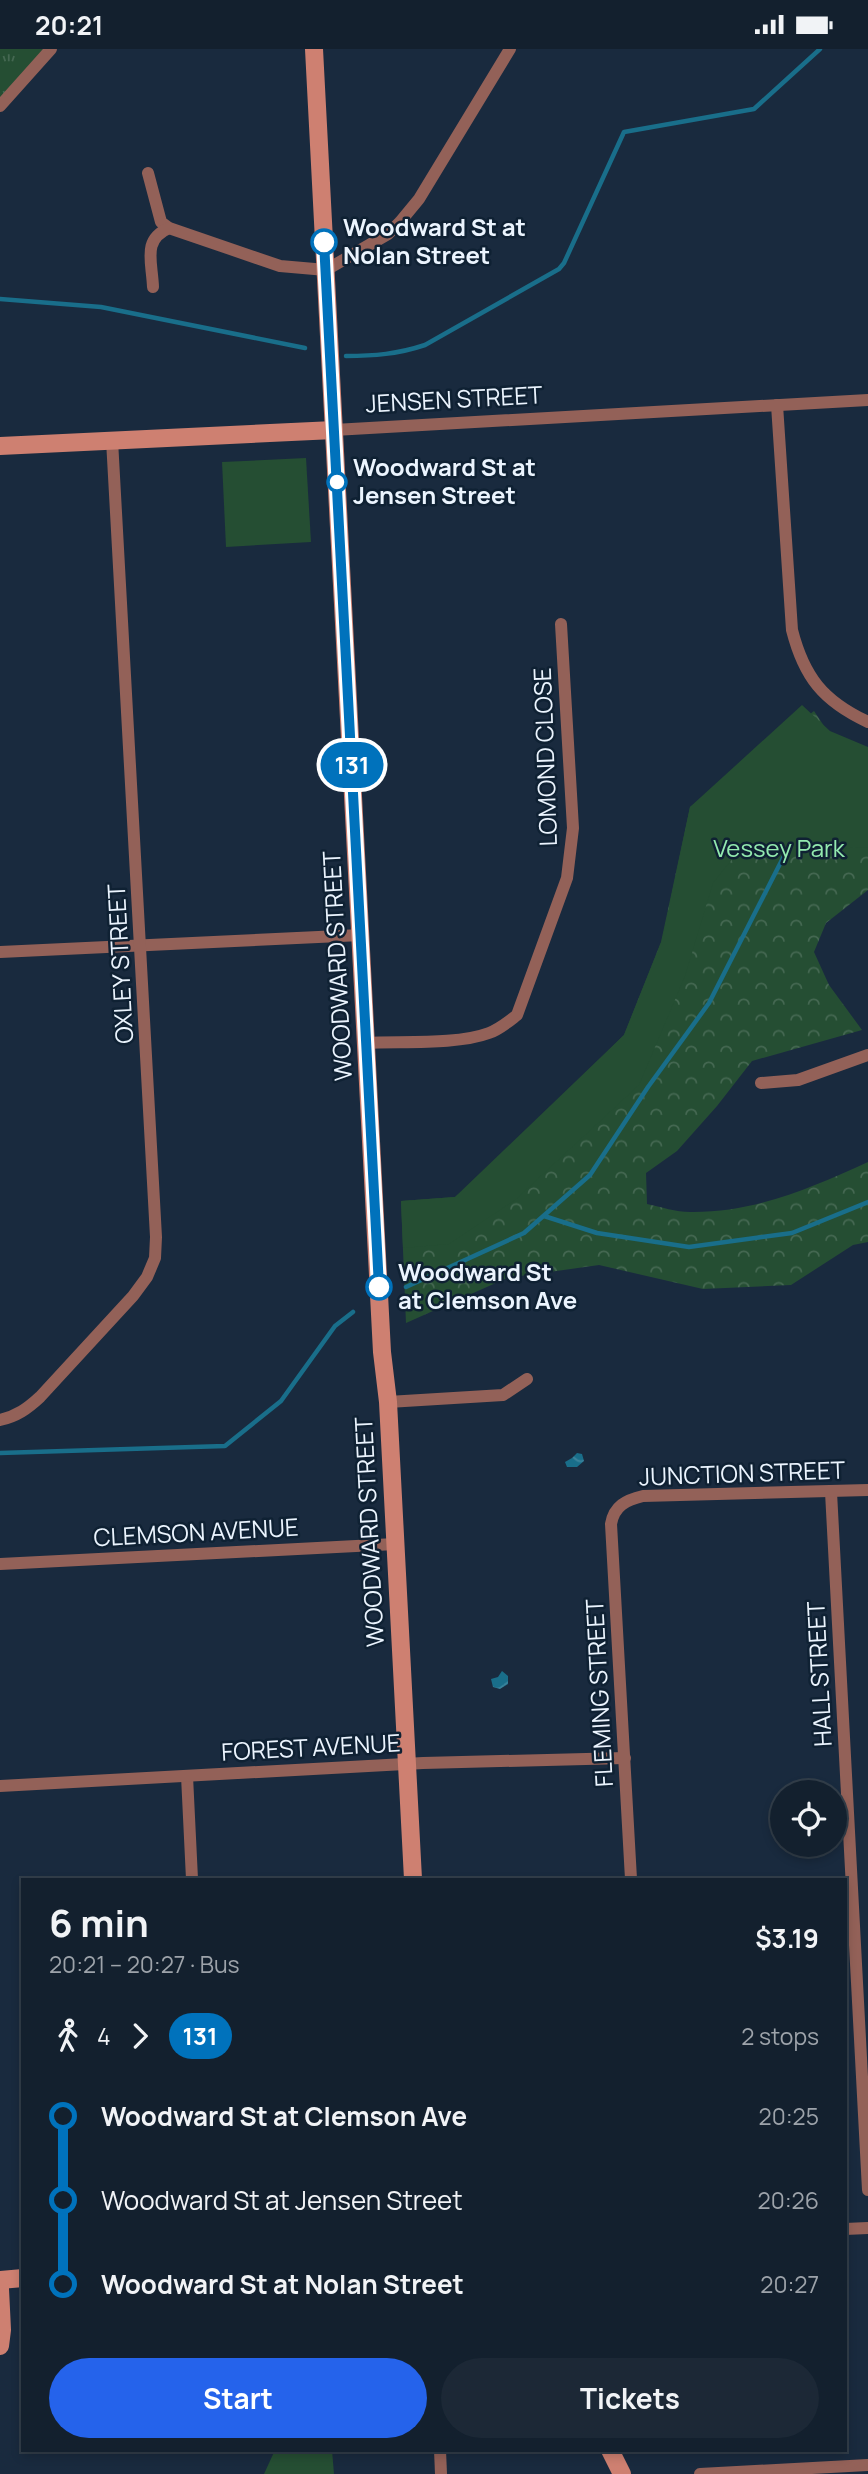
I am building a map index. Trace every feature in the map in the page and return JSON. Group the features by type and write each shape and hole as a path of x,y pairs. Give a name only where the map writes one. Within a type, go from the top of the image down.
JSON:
{"street":[{"path":"0,106 51,49"},
{"name":"WOODWARD STREET","path":"314,49 382,1352 388,1402 413,1878"},
{"path":"148,173 161,222 169,228 280,265 326,270 388,234 407,215 507,51"},
{"path":"153,287 151,243 156,234 169,228"},
{"name":"JENSEN STREET","path":"0,446 334,431 868,400"},
{"path":"777,404 792,630 797,649 813,682 826,696 840,708 868,722"},
{"name":"OXLEY STREET","path":"0,1420 27,1410 40,1397 133,1296 147,1277 155,1258 141,946 112,440"},
{"name":"LOMOND CLOSE","path":"366,1043 480,1035 504,1026 517,1015 521,1007 567,878 572,852 573,828 561,624"},
{"path":"0,952 361,935"},
{"path":"761,1083 798,1080 868,1055"},
{"path":"388,1402 503,1395 527,1379"},
{"name":"JUNCTION STREET","path":"619,1505 643,1496 868,1490"},
{"name":"HALL STREET","path":"831,1492 868,2190"},
{"name":"FLEMING STREET","path":"619,1505 611,1524 631,1878"},
{"name":"CLEMSON AVENUE","path":"0,1564 395,1545"},
{"name":"FOREST AVENUE","path":"0,1786 407,1764 625,1758"},
{"path":"187,1776 192,1878"},
{"path":"847,2229 868,2228"},
{"path":"0,2267 21,2266"},
{"path":"0,2280 21,2278"},
{"path":"0,2289 0,2346"},
{"path":"440,2452 442,2474"},
{"path":"611,2452 622,2474"},
{"path":"700,2474 868,2465"}],"green space":[{"path":"0,49 44,49 0,98"},
{"path":"306,458 311,542 226,547 222,462"},
{"name":"Vessey Park","path":"802,705 830,731 868,747 868,847 832,849 746,842 713,883 685,976 639,1085 515,1200 449,1244 403,1248 401,1201 455,1197 624,1035 662,940 690,807"},
{"name":"Vessey Park","path":"814,711 846,759 868,761 868,890 826,923 814,952 829,985 862,1030 752,1061 677,1151 646,1173 647,1204 685,1212 737,1208 804,1190 868,1162 868,1242 853,1245 791,1285 703,1289 599,1265 507,1278 406,1323 401,1201 455,1197 478,1178 624,1035 661,942 690,807"},
{"path":"274,2452 332,2452 334,2474 264,2474"}],"water":[{"path":"577,1453 582,1454 584,1461 577,1467 567,1467 565,1462"},
{"path":"502,1671 508,1676 508,1684 500,1689 493,1687 491,1679 498,1677"}],"waterway":[{"path":"346,356 386,354 425,345 559,269 624,132 754,109 820,49"},
{"path":"0,299 101,307 305,348"},
{"path":"406,1287 524,1233 590,1175 648,1087 709,1003 785,854"},
{"path":"544,1216 597,1233 689,1247 792,1233 868,1202"},
{"path":"0,1453 225,1446 281,1401 335,1326 353,1312"}],"bus line":[{"name":"131","path":"324,242 379,1287"}],"place":[{"name":"Woodward St at Nolan Street","path":"324,242"},
{"name":"Woodward St at Jensen Street","path":"337,482"},
{"name":"Woodward St at Clemson Ave","path":"379,1287"}]}
